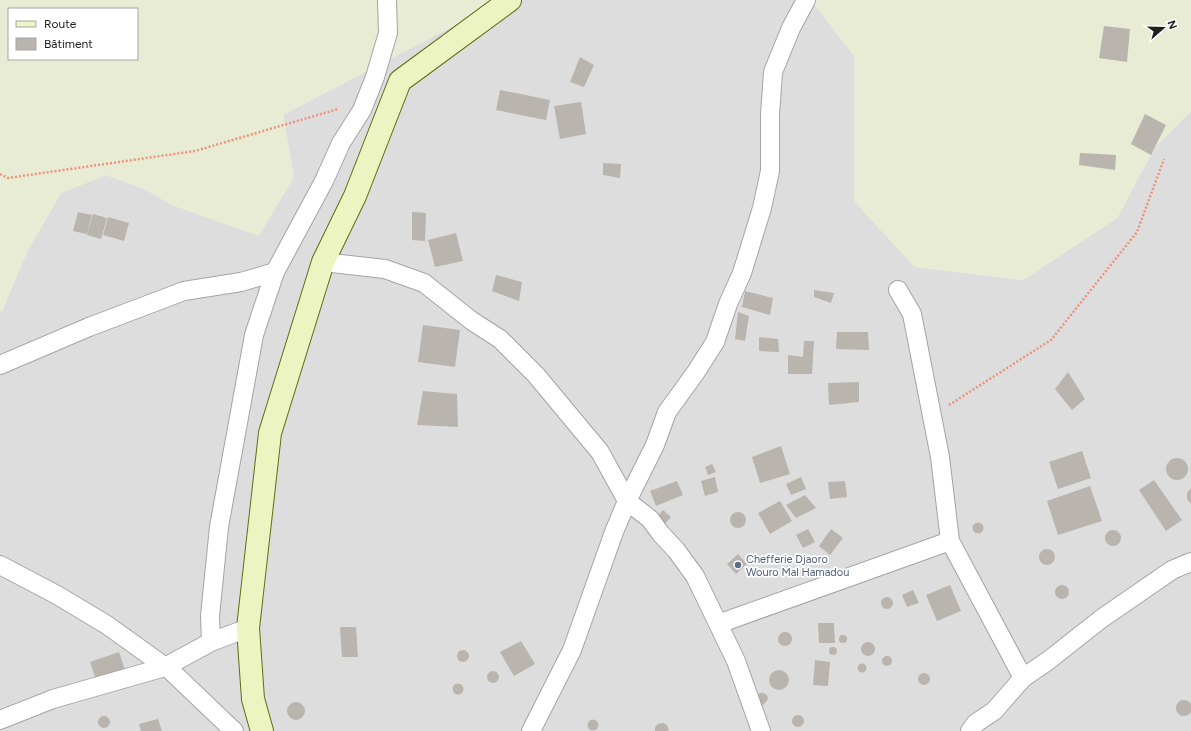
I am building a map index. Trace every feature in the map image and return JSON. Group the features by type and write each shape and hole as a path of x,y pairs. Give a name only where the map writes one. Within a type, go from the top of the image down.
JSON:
{"main road":[{"path":"262,731 254,699 248,628 270,433 323,262 355,196 400,81 510,0"}],"street":[{"path":"211,642 210,616 219,527 254,335 275,272 324,181 341,143 362,110 375,77 388,33 387,0"},
{"path":"531,731 572,650 614,532 627,501 655,445 667,412 696,372 715,342 728,304 742,273 762,208 770,171 770,115 773,72 791,28 806,0"},
{"path":"323,262 386,269 424,283 472,321 500,339 536,375 600,452 627,501 650,519 695,576 736,661 761,731"},
{"path":"0,365 89,327 184,291 241,282 275,272"},
{"path":"898,290 912,314 940,458 950,541 1023,678"},
{"path":"718,624 950,541"},
{"path":"970,731 976,723 994,711 1023,678 1107,615 1172,570 1191,562"},
{"path":"0,565 57,595 107,625 165,667 234,731"},
{"path":"0,720 53,699 165,667 211,642 248,628"}],"path":[{"path":"0,174 8,178 195,151 337,110 343,105"},
{"path":"932,416 1051,340 1137,232 1164,159"}],"shaded area":[{"path":"503,0 811,0 854,56 854,201 915,267 1023,280 1117,218 1155,147 1191,111 1191,731 0,731 0,311 2,311 27,252 61,193 106,175 144,189 174,206 294,177 283,115"}],"green space":[{"path":"0,0 503,0 283,115 294,177 259,236 174,206 144,189 106,175 61,193 27,252 2,311 0,311"},
{"path":"811,0 1191,0 1191,111 1155,147 1117,218 1023,280 915,267 854,201 854,56"}],"building":[{"path":"1104,26 1130,29 1127,62 1099,58"},
{"path":"580,57 594,65 584,87 570,82"},
{"path":"500,90 550,100 546,120 496,110"},
{"path":"581,102 586,134 560,139 554,106"},
{"path":"1145,114 1166,125 1151,155 1131,144"},
{"path":"1080,153 1116,155 1115,170 1079,165"},
{"path":"603,163 621,164 620,178 603,175"},
{"path":"78,212 92,215 87,234 73,231"},
{"path":"412,212 426,213 425,241 412,240"},
{"path":"93,214 107,218 101,239 87,235"},
{"path":"108,217 129,223 124,241 103,235"},
{"path":"456,233 463,261 435,267 428,240"},
{"path":"496,275 522,282 519,301 492,291"},
{"path":"814,290 834,293 831,303 814,297"},
{"path":"745,291 773,298 770,315 742,307"},
{"path":"738,312 749,316 745,341 735,339"},
{"path":"423,325 460,330 455,367 418,362"},
{"path":"837,332 868,332 869,350 836,349"},
{"path":"759,337 778,339 779,352 759,351"},
{"path":"804,341 814,341 812,374 788,374 788,355 803,357"},
{"path":"1068,372 1085,399 1072,410 1055,389"},
{"path":"859,382 859,402 829,405 828,383"},
{"path":"423,391 457,394 458,427 417,425"},
{"path":"781,446 790,474 760,483 752,457"},
{"path":"1082,451 1091,478 1058,489 1049,462"},
{"path":"1173,458 1181,458 1188,465 1188,473 1181,480 1173,480 1166,473 1166,465"},
{"path":"712,464 716,472 708,475 705,467"},
{"path":"715,477 718,492 705,496 701,481"},
{"path":"801,477 806,489 791,495 786,484"},
{"path":"1154,480 1182,520 1166,531 1139,490"},
{"path":"677,481 683,495 656,506 650,491"},
{"path":"845,481 847,497 830,499 828,482"},
{"path":"1090,486 1102,521 1058,535 1047,501"},
{"path":"1191,488 1191,504 1187,499 1187,493"},
{"path":"805,495 816,508 796,518 786,505"},
{"path":"780,501 792,521 770,534 758,513"},
{"path":"663,510 671,517 665,524 657,517"},
{"path":"738,512 744,514 746,520 744,526 738,528 732,526 730,520 732,514"},
{"path":"978,522 982,524 984,528 982,532 978,534 974,532 972,528 974,524"},
{"path":"808,529 815,542 803,548 796,535"},
{"path":"831,529 843,538 830,555 819,546"},
{"path":"1110,530 1116,530 1121,535 1119,544 1116,546 1110,546 1105,541 1105,535"},
{"path":"1044,549 1050,549 1055,554 1053,563 1050,565 1044,565 1039,560 1039,554"},
{"path":"738,554 747,564 736,574 727,564"},
{"path":"950,585 961,611 937,621 926,595"},
{"path":"1062,585 1067,587 1069,592 1067,597 1062,599 1057,597 1055,592 1057,587"},
{"path":"913,590 919,603 907,607 902,595"},
{"path":"887,597 891,599 893,603 891,607 887,609 883,607 881,603 883,599"},
{"path":"818,623 834,623 835,643 819,643"},
{"path":"340,627 356,627 358,657 342,657"},
{"path":"785,632 790,634 792,639 790,644 785,646 780,644 778,639 780,634"},
{"path":"841,635 845,635 847,639 845,643 841,643 839,641 839,637"},
{"path":"521,641 535,664 514,676 500,652"},
{"path":"868,642 873,644 875,649 873,654 868,656 863,654 861,649 863,644"},
{"path":"833,647 836,648 836,654 833,655 830,654 829,651 830,648"},
{"path":"461,650 465,650 469,656 465,662 461,662 457,658 457,654"},
{"path":"119,652 125,670 96,680 90,662"},
{"path":"885,656 889,656 892,661 889,666 885,666 882,663 882,659"},
{"path":"815,660 830,662 828,686 813,685"},
{"path":"862,663 867,668 862,673 857,668"},
{"path":"779,670 786,673 789,680 786,687 779,690 772,687 769,680 772,673"},
{"path":"495,671 498,672 498,682 491,683 488,682 487,675 488,672"},
{"path":"922,673 926,673 930,679 926,685 922,685 918,681 918,677"},
{"path":"458,683 462,685 464,689 462,693 458,695 454,693 452,689 454,685"},
{"path":"760,693 767,695 768,699 763,705 759,704 757,695"},
{"path":"1181,700 1187,700 1192,705 1190,714 1187,716 1181,716 1176,711 1176,705"},
{"path":"296,702 302,705 305,711 302,717 296,720 290,717 287,711 290,705"},
{"path":"798,715 802,717 804,721 802,725 798,727 794,725 792,721 794,717"},
{"path":"104,716 108,718 110,722 108,726 104,728 100,726 98,722 100,718"},
{"path":"158,719 162,731 141,731 139,724"},
{"path":"593,719 597,721 599,725 597,729 593,731 589,729 587,725 589,721"},
{"path":"663,723 667,725 669,731 655,731 655,727 658,724"}],"place":[{"name":"Chefferie Djaoro Wouro Mal Hamadou","path":"738,565"}]}
